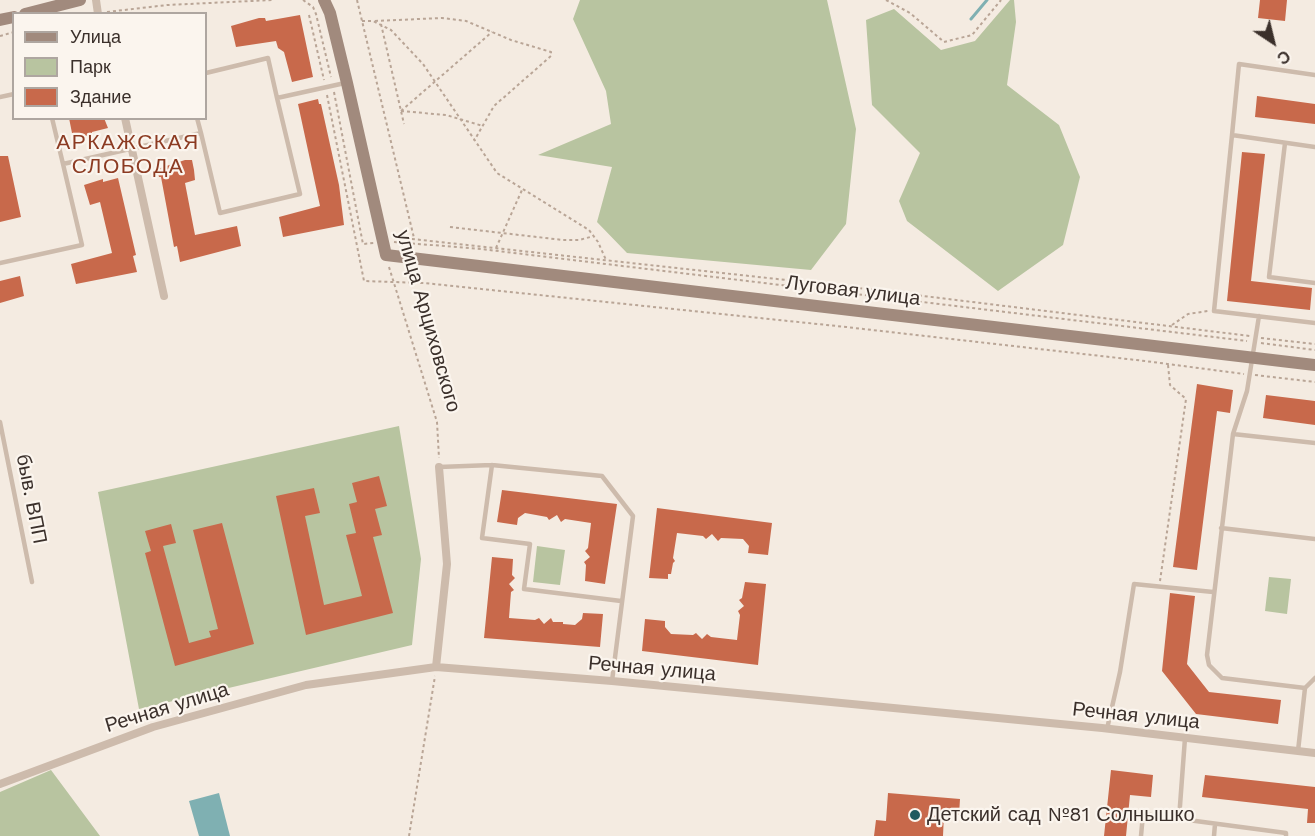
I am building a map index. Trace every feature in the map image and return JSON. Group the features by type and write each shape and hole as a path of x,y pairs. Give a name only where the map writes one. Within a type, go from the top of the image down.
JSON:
{"street":[{"path":"33,12 80,0"},
{"name":"улица Арциховского","path":"324,0 330,13 386,255"},
{"path":"125,120 164,296"},
{"name":"Луговая улица","path":"386,255 1315,365"},
{"path":"436,667 447,564 439,467"},
{"name":"Речная улица","path":"0,784 153,727 306,685 436,667 612,681 1107,729 1315,753"}],"lane":[{"path":"198,120 220,213 300,194 267,58 207,73"},
{"path":"1315,75 1239,64 1214,311 1315,323"},
{"path":"277,98 347,83"},
{"path":"0,263 82,244 52,120"},
{"path":"63,164 201,133"},
{"path":"1232,135 1315,147"},
{"path":"1285,143 1269,277 1315,283"},
{"path":"1259,316 1247,391 1233,434 1207,655 1209,665 1222,678 1305,688"},
{"name":"быв. ВПП","path":"0,422 32,582"},
{"path":"1233,434 1315,443"},
{"path":"439,467 492,465 602,476 633,516 612,681"},
{"path":"492,465 482,538 530,544 524,589 621,601"},
{"path":"1221,528 1315,539"},
{"path":"1107,729 1120,672 1134,584 1213,592"},
{"path":"1298,750 1305,688 1315,678"},
{"path":"1179,819 1185,738"},
{"path":"1141,836 1143,814 1286,833 1286,836"},
{"path":"1214,836 1215,824"}],"path":[{"path":"109,12 167,5 272,0"},
{"path":"303,0 316,14 333,86 363,244 414,238 1172,326 1315,350"},
{"path":"357,0 414,238"},
{"path":"886,0 910,14 944,42 972,34 1001,0"},
{"path":"363,21 454,18 476,24 518,43 549,50 552,54 494,106 474,141"},
{"path":"373,21 395,33 423,64 492,169 583,226 594,236 604,251 606,260"},
{"path":"381,24 404,124"},
{"path":"401,111 492,32"},
{"path":"401,111 434,113 460,118 483,126"},
{"path":"496,248 522,189"},
{"path":"450,226 563,240 579,240 594,236"},
{"path":"384,240 481,249 1256,340 1315,344"},
{"name":"улица Арциховского","path":"386,255 437,422 439,467"},
{"path":"1172,326 1188,314 1214,311"},
{"path":"1159,586 1186,399 1170,385 1168,365"},
{"path":"409,836 436,667"}],"green space":[{"path":"580,0 827,0 856,129 846,224 811,270 627,253 597,222 612,167 538,155 611,124 606,91 573,19"},
{"path":"1010,0 1014,0 1016,22 1007,85 1059,125 1080,177 1063,245 998,291 907,221 899,201 920,153 872,105 866,20 894,9 941,50 975,41"},
{"path":"399,426 421,559 412,645 139,709 98,492"},
{"path":"537,546 565,550 560,585 533,582"},
{"path":"1269,577 1291,579 1287,614 1265,611"},
{"path":"51,770 100,836 0,836 0,792"}],"water":[{"path":"219,793 230,836 199,836 189,801"}],"building":[{"path":"1260,0 1287,0 1285,21 1258,18"},
{"path":"300,15 313,77 292,82 284,52 278,48 276,41 236,47 231,26 259,18 265,18 266,21"},
{"path":"1257,96 1315,104 1315,124 1255,117"},
{"path":"318,99 339,185 344,225 283,237 279,217 320,206 298,104"},
{"path":"69,120 105,120 108,128 92,132 92,135 73,138"},
{"path":"1242,152 1265,154 1251,281 1312,288 1310,310 1227,301"},
{"path":"0,156 8,156 21,217 0,222"},
{"path":"192,160 194,170 195,180 185,183 195,235 237,226 241,246 180,262 177,246 174,247 161,177 157,169"},
{"path":"118,178 136,255 133,256 137,272 76,284 71,264 112,253 100,202 90,205 84,185 103,179 103,182"},
{"path":"20,276 24,296 0,303 0,281"},
{"path":"1197,384 1233,390 1230,413 1217,411 1197,570 1173,567"},
{"path":"1266,395 1315,401 1315,425 1263,418"},
{"path":"379,476 387,506 375,509 382,535 373,537 393,613 306,635 276,496 314,488 320,513 305,516 324,605 362,596 346,535 356,533 349,504 357,502 352,483"},
{"path":"502,490 617,504 605,584 585,581 586,565 584,562 590,557 585,551 588,548 591,523 565,519 561,522 557,515 549,520 547,517 525,513 518,518 517,525 497,522"},
{"path":"657,508 772,523 768,555 748,553 749,546 743,539 721,538 718,541 712,534 706,539 703,536 677,533 673,558 675,561 671,574 668,574 668,579 649,578"},
{"path":"222,523 254,644 175,666 145,553 151,551 145,531 171,524 176,543 163,546 189,643 211,637 209,631 218,629 193,530"},
{"path":"492,557 513,559 512,575 515,578 509,584 514,590 511,592 509,618 535,620 539,618 544,624 551,618 553,622 575,625 582,619 583,613 603,614 600,647 484,638"},
{"path":"745,582 766,584 758,665 642,651 645,619 665,621 665,627 671,634 693,635 696,633 702,639 707,634 711,637 737,640 740,615 738,611 744,606 739,600 742,598"},
{"path":"1170,593 1195,596 1187,664 1209,692 1281,700 1278,724 1196,714 1162,671"},
{"path":"1111,770 1153,775 1151,797 1130,795 1126,836 1104,836"},
{"path":"1205,775 1315,787 1315,823 1307,823 1308,809 1202,797"},
{"name":"Детский сад №81 Солнышко","path":"888,793 960,799 959,815 944,814 943,836 874,836 876,820 886,821"}],"waterway":[{"path":"971,19 987,0"}],"place":[{"name":"Детский сад №81 Солнышко","path":"915,815"}],"district":[{"name":"АРКАЖСКАЯ СЛОБОДА","path":"128,155"}]}
